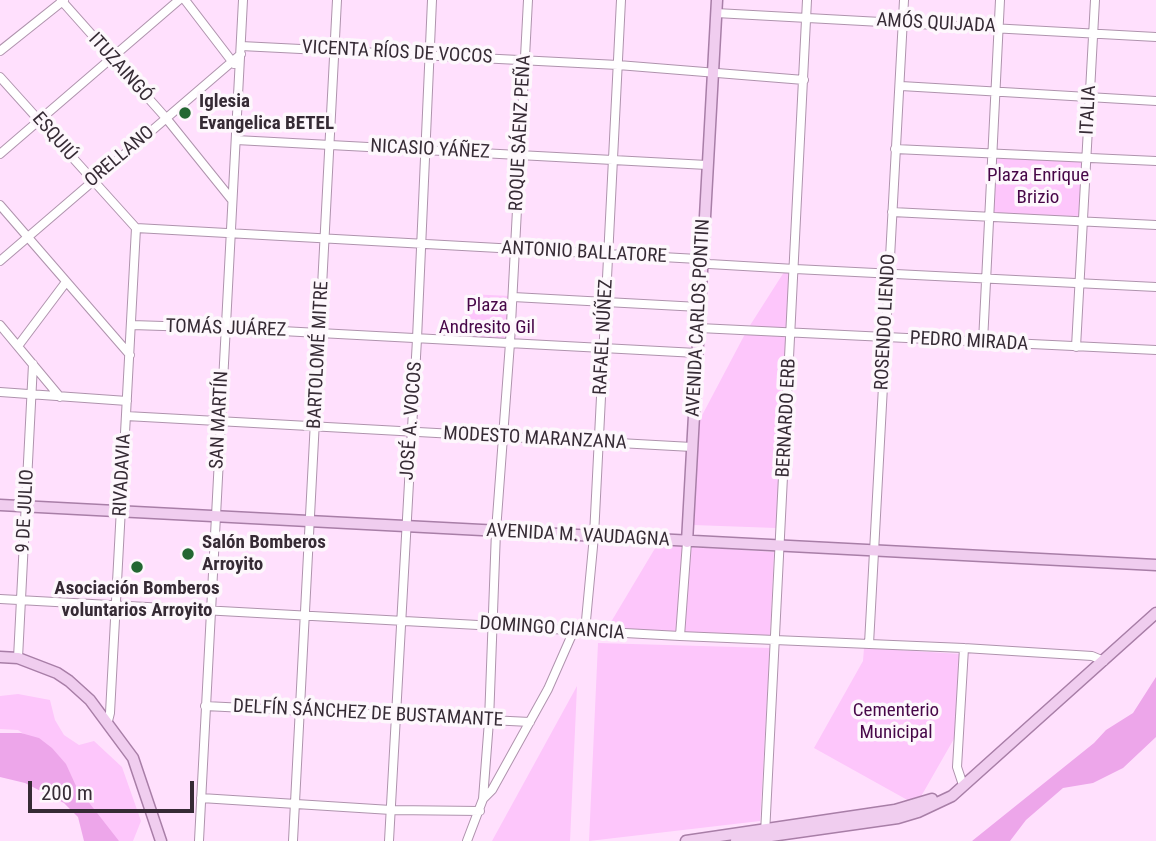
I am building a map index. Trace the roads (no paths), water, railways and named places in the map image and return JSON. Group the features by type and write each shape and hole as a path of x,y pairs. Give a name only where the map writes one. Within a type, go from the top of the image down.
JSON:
{"main road":[{"name":"AVENIDA CARLOS PONTIN","path":"687,542 717,0"},
{"name":"AVENIDA M. VAUDAGNA","path":"0,505 1156,565"},
{"path":"686,841 765,833 895,810 921,803 963,785 1156,613"},
{"path":"0,657 18,658 38,664 69,681 90,699 134,758 161,841"},
{"path":"736,841 765,833"}],"street":[{"path":"0,51 62,0"},
{"name":"ITUZAINGÓ","path":"62,0 166,118 233,200"},
{"path":"0,154 179,0"},
{"path":"185,0 240,72"},
{"name":"SAN MARTÍN","path":"199,841 243,0"},
{"name":"BARTOLOMÉ MITRE","path":"293,841 337,0"},
{"name":"JOSÉ A. VOCOS","path":"389,841 417,339 432,0"},
{"name":"ROQUE SÁENZ PEÑA","path":"467,841 483,799 489,721 496,531 513,297 528,0"},
{"name":"RAFAEL NÚÑEZ","path":"585,631 594,536 621,0"},
{"name":"BERNARDO ERB","path":"765,833 807,0"},
{"name":"ROSENDO LIENDO","path":"869,643 904,0"},
{"path":"983,342 1000,0"},
{"name":"ITALIA","path":"1076,347 1095,0"},
{"name":"AMÓS QUIJADA","path":"716,13 1156,37"},
{"name":"ORELLANO","path":"0,261 232,62 241,50"},
{"name":"VICENTA RÍOS DE VOCOS","path":"241,50 430,54 804,80"},
{"name":"ESQUIÚ","path":"0,77 136,228"},
{"path":"901,86 1156,101"},
{"name":"NICASIO YÁÑEZ","path":"236,139 707,165"},
{"path":"895,149 1156,161"},
{"path":"0,205 130,355"},
{"path":"892,212 1156,225"},
{"name":"ANTONIO BALLATORE","path":"136,228 608,254 794,270 1156,287"},
{"name":"RIVADAVIA","path":"108,722 117,605 136,228"},
{"path":"18,346 66,282"},
{"path":"513,297 699,307"},
{"path":"0,325 60,397"},
{"name":"TOMÁS JUÁREZ","path":"132,325 697,353"},
{"name":"PEDRO MIRADA","path":"699,328 1156,350"},
{"name":"9 DE JULIO","path":"18,658 33,364"},
{"path":"0,392 127,401"},
{"name":"MODESTO MARANZANA","path":"126,416 692,447"},
{"name":"AVENIDA CARLOS PONTIN","path":"680,636 687,542"},
{"name":"DOMINGO CIANCIA","path":"0,599 680,636 964,648 1092,656 1104,661"},
{"path":"483,799 492,790 548,689 574,630"},
{"path":"963,785 957,767 964,648"},
{"name":"DELFÍN SÁNCHEZ DE BUSTAMANTE","path":"205,706 530,722"},
{"path":"201,798 391,810 480,811"}],"place":[{"name":"Iglesia Evangelica BETEL","path":"185,113"},
{"name":"Salón Bomberos Arroyito","path":"188,554"},
{"name":"Asociación Bomberos voluntarios Arroyito","path":"137,567"}],"park label":[{"name":"Plaza Enrique Brizio","path":"1038,187"},
{"name":"Plaza Andresito Gil","path":"487,317"},
{"name":"Cementerio Municipal","path":"896,722"}]}
